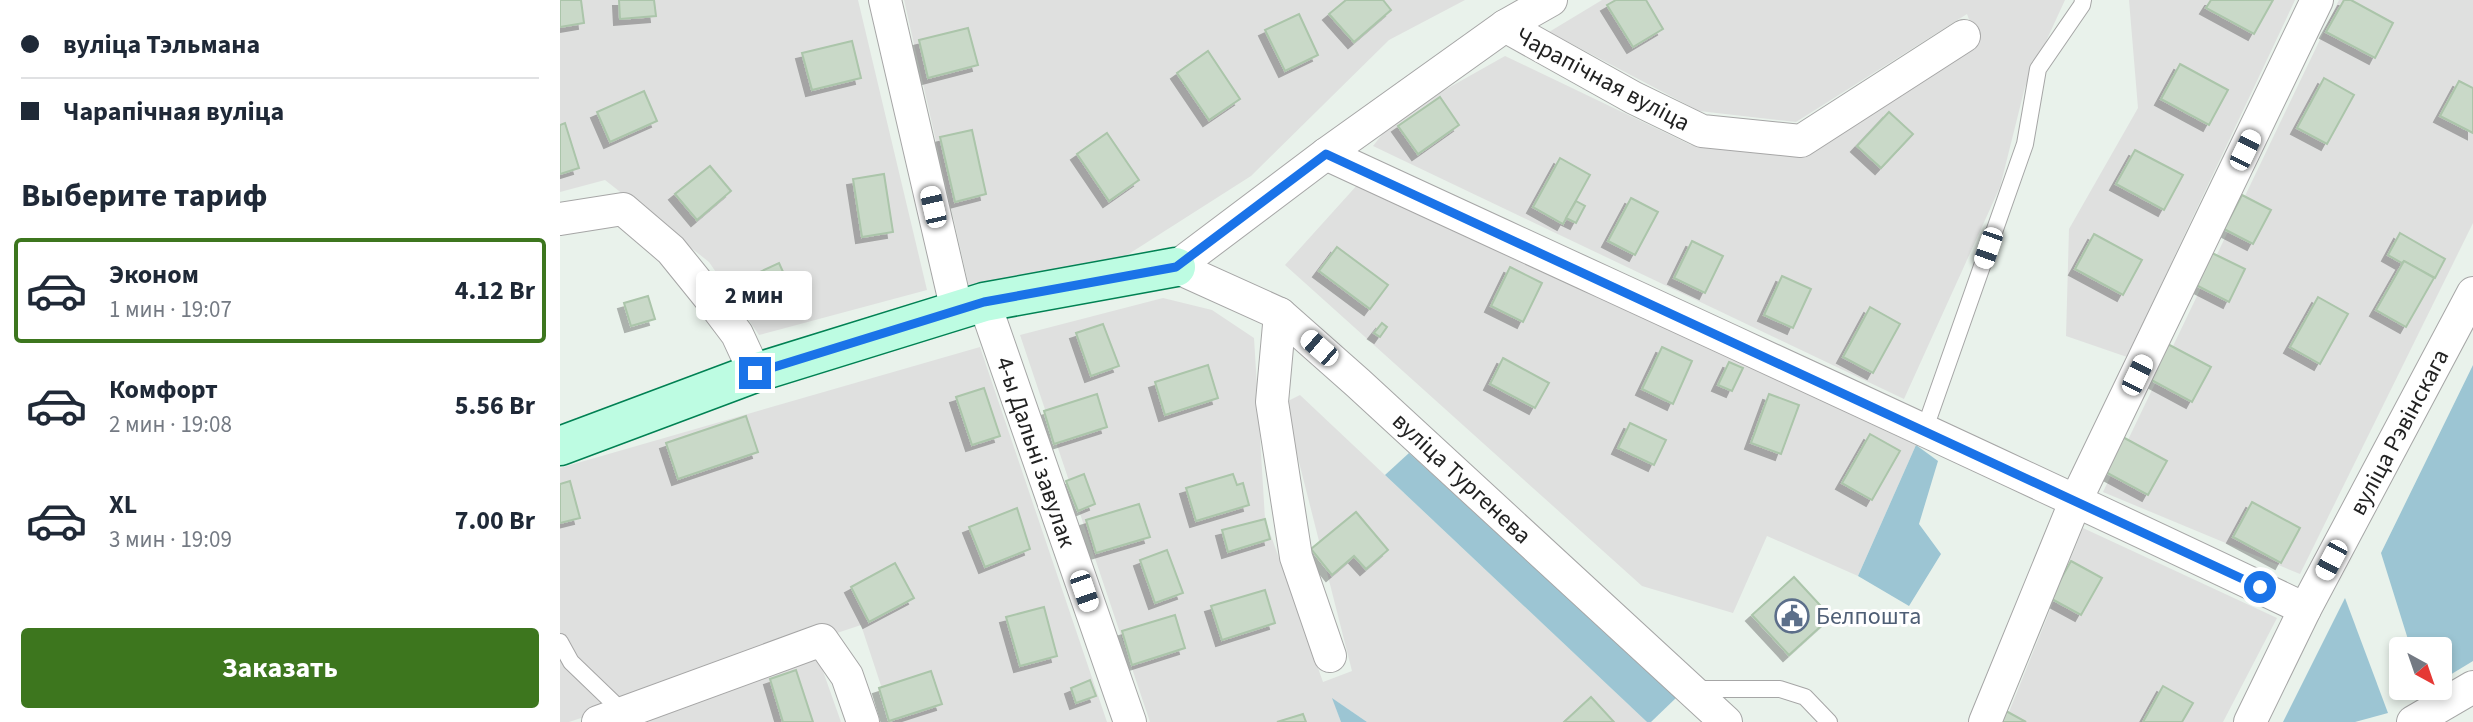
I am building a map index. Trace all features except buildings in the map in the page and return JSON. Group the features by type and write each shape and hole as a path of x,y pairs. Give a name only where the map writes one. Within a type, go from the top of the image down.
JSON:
{"street":[{"name":"4-ы Дальні завулак","path":"885,0 970,306 1130,722"},
{"name":"Чарапічная вуліца","path":"560,446 755,373 970,306 1176,267 1326,154 1505,26 1551,0"},
{"path":"1985,722 2076,500 2317,0"},
{"name":"Чарапічная вуліца","path":"1505,26 1702,131 1801,141 1964,36"},
{"path":"1326,154 2076,500 2305,609"},
{"path":"560,219 623,209 671,250 709,297 737,334 755,373"},
{"name":"вуліца Тургенева","path":"1176,267 1280,314 1359,383 1690,689 1718,720"},
{"name":"вуліца Рэвінскага","path":"2250,722 2305,609 2473,293"},
{"path":"1280,314 1272,402 1296,556 1330,656"},
{"path":"616,719 822,640 847,676 863,722"},
{"path":"2413,722 2473,687"}],"lane":[{"path":"1924,431 2025,144 2038,69 2083,0"},
{"path":"560,642 571,662 616,719"},
{"path":"1690,689 1780,689 1805,697 1829,722"}],"shaded area":[{"path":"560,0 858,0 927,290 759,335 709,262 605,180 560,192"},
{"path":"904,0 1465,0 1389,40 1251,176 1124,257 969,287"},
{"path":"1602,0 2065,0 2025,87 2000,187 1904,399 1373,146 1395,118 1505,56 1691,145 1794,155 1977,41 1967,14 1796,122 1699,111 1549,32"},
{"path":"2129,0 2295,0 2127,357 2066,336 2069,229 2138,108"},
{"path":"2339,0 2473,0 2473,223 2300,574 2103,492"},
{"path":"1359,183 1916,445 1858,576 1767,536 1733,613 1642,586 1285,265"},
{"path":"1163,298 1212,310 1254,338 1265,519 1323,682 1352,671 1284,403 1300,395 1647,722 1367,722 1333,699 1341,722 1150,722 1020,335"},
{"path":"980,347 1107,722 893,722 861,625 569,722 560,722 560,468"},
{"path":"2473,365 2473,661 2452,674 2452,637 2407,637 2381,553"},
{"path":"1916,445 1938,461 1919,524 1941,554 1909,606 1858,576"},
{"path":"1409,453 1677,697 1651,722 1647,722 1385,475"},
{"path":"2083,528 2277,618 2223,722 2005,722"},
{"path":"2345,598 2388,713 2355,722 2283,722"},
{"path":"818,657 841,722 650,722 648,718"},
{"path":"1332,698 1367,722 1341,722"}],"place":[{"name":"Белпошта","path":"1792,616"}],"route":[{"path":"755,373 984,302 1176,267 1326,154 2260,587"}]}
